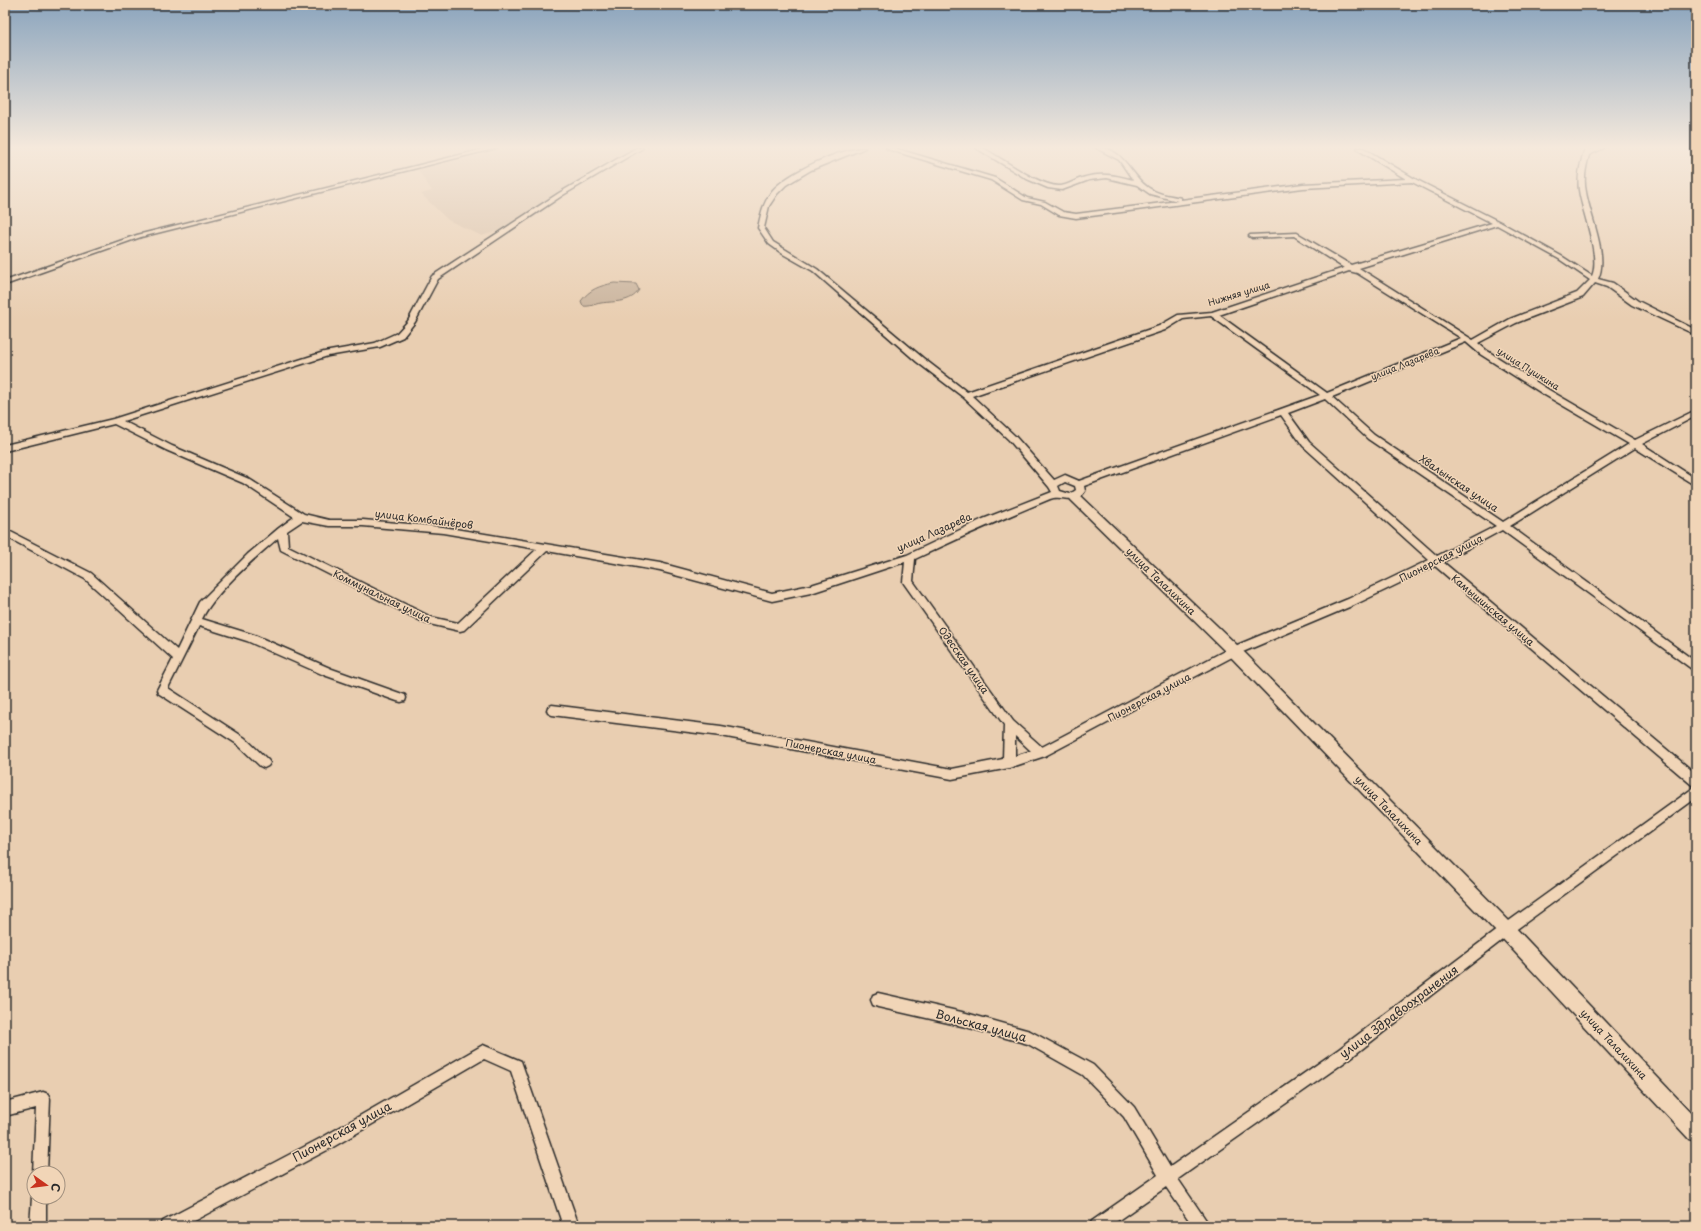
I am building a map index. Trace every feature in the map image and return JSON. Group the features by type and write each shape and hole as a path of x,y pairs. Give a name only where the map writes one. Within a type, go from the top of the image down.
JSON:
{"street":[{"path":"5,283 44,268 139,236 262,205"},
{"path":"5,448 115,421 327,354 377,345 400,335 411,322 435,278 543,205"},
{"path":"766,205 761,228 771,243 785,253 815,270 920,360 966,395 1012,438 1055,489 1065,497 1077,490"},
{"path":"1047,205 1061,214 1076,216 1158,205"},
{"path":"1463,205 1561,258 1594,280 1610,285 1635,303 1696,333"},
{"path":"1586,205 1598,257 1598,272 1594,280"},
{"name":"Нижняя улица","path":"966,395 1162,328 1181,317 1213,314 1352,268 1498,223"},
{"name":"улица Пушкина","path":"1252,236 1276,233 1295,234 1470,341 1483,352 1540,388 1635,444 1696,483"},
{"name":"улица Лазарева","path":"772,597 811,589 910,557 1055,489 1065,478 1077,490 1470,341 1513,320 1580,295 1594,280"},
{"name":"Хвалынская улица","path":"1213,314 1326,396 1371,437 1503,526 1696,668"},
{"name":"Камышинская улица","path":"1283,412 1306,444 1436,562 1696,781"},
{"name":"Пионерская улица","path":"552,710 720,731 952,774 1009,763 1041,753 1234,652 1351,602 1436,562 1503,526 1635,444 1696,413"},
{"name":"улица Комбайнёров","path":"115,421 169,448 246,481 300,517 329,524 363,523 443,530 660,567 772,597"},
{"name":"улица Талалихина","path":"1077,490 1506,930 1696,1132"},
{"path":"264,763 241,741 162,690 179,658 204,604 252,556 282,530 300,517"},
{"name":"Коммунальная улица","path":"282,530 284,548 429,620 460,627 544,548"},
{"path":"5,532 88,576 179,658"},
{"name":"Одесская улица","path":"910,557 908,582 1009,724 1041,753"},
{"path":"197,621 250,638 328,672 401,698"},
{"path":"1009,724 1009,763"},
{"name":"улица Здравоохранения","path":"1097,1226 1344,1054 1506,930 1696,791"},
{"name":"Вольская улица","path":"878,1000 966,1020 1030,1038 1088,1070 1129,1112 1168,1176"},
{"name":"Пионерская улица","path":"168,1226 328,1142 482,1052 516,1066 571,1226"},
{"path":"5,1110 42,1099 40,1165"},
{"path":"1168,1176 1202,1226"},
{"path":"38,1226 39,1205"}],"shaded area":[{"path":"433,205 538,205 500,230 482,236 448,220"},
{"path":"614,283 636,284 639,290 632,297 627,299 583,306 581,301 591,291"}]}
